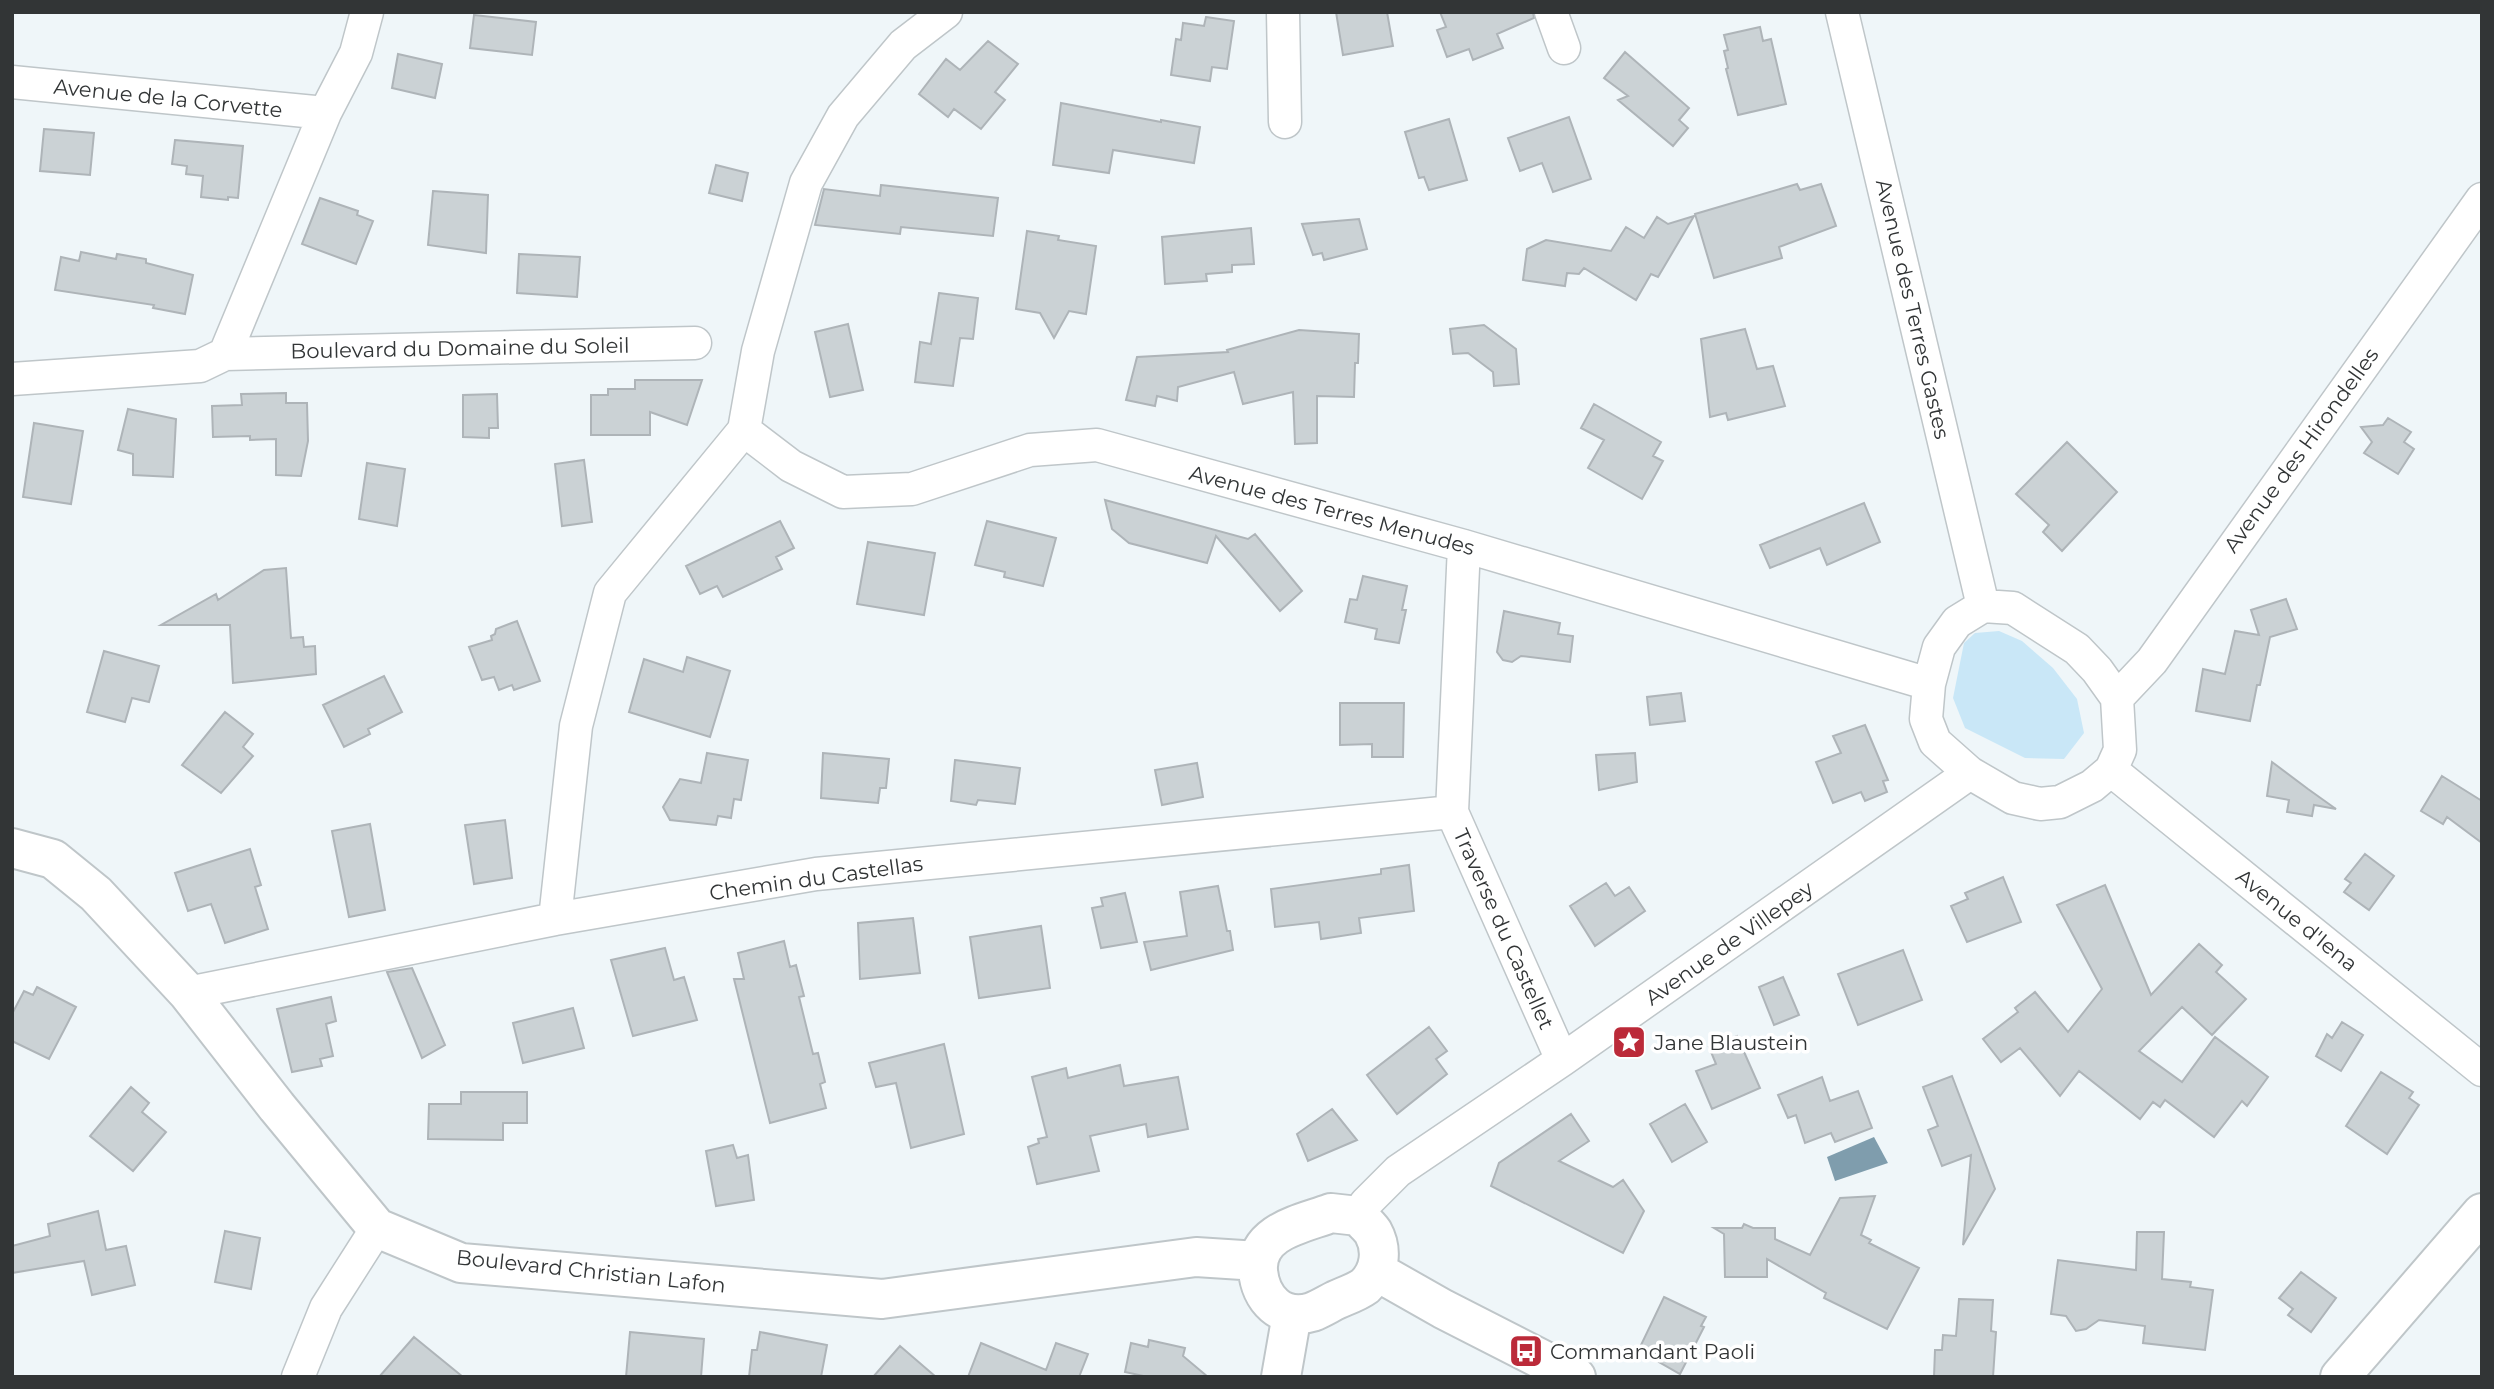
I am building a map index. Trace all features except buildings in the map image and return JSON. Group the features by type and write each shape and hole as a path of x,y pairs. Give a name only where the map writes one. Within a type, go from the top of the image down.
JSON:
{"street":[{"path":"225,354 325,113 356,53 367,12"},
{"path":"555,919 576,726 611,593 744,430 758,352 806,183 842,116 903,45 946,12"},
{"path":"1283,12 1285,122"},
{"path":"1551,12 1564,48"},
{"name":"Avenue des Terres Gastes","path":"1842,12 1983,606"},
{"name":"Avenue de la Corvette","path":"12,82 325,113"},
{"name":"Avenue des Hirondelles","path":"2117,698 2152,661 2482,199"},
{"name":"Boulevard du Domaine du Soleil","path":"12,379 200,366 225,354 695,342"},
{"name":"Avenue des Terres Menudes","path":"744,430 791,466 843,492 912,489 1030,450 1097,446 1464,546 1929,684"},
{"name":"Traverse du Castellet","path":"1464,546 1452,812 1562,1060"},
{"path":"1983,606 2013,608 2077,649 2117,698 2120,750 2111,770 2092,786 2060,802 2040,804 2014,798 1970,773 1935,742 1926,719 1929,684 1939,647 1957,622 1983,606"},
{"name":"Avenue d'Iena","path":"2111,770 2482,1070"},
{"name":"Avenue de Villepey","path":"1358,1216 1366,1202 1398,1171 1562,1060 1970,773"},
{"name":"Chemin du Castellas","path":"188,993 555,919 816,874 1452,812"},
{"name":"Boulevard Christian Lafon","path":"12,848 52,859 96,894 188,993 377,1228 461,1263 882,1298 1196,1257 1258,1261"},
{"path":"1331,1213 1358,1216 1373,1232 1379,1253 1376,1271 1364,1287 1310,1313 1292,1314 1275,1308 1264,1295 1259,1279 1258,1261 1262,1247 1273,1235 1331,1213"},
{"path":"2340,1377 2482,1213"},
{"path":"298,1377 326,1308 377,1228"},
{"path":"1376,1271 1443,1309 1576,1377"},
{"path":"1281,1377 1292,1314"}],"shaded area":[{"path":"1999,631 2022,641 2053,668 2077,699 2084,733 2064,759 2025,758 1965,728 1953,698 1964,643 1975,633"},
{"path":"1874,1137 1888,1163 1835,1181 1827,1157"}],"place":[{"name":"Jane Blaustein","path":"1629,1042"},
{"name":"Commandant Paoli","path":"1526,1351"}]}
